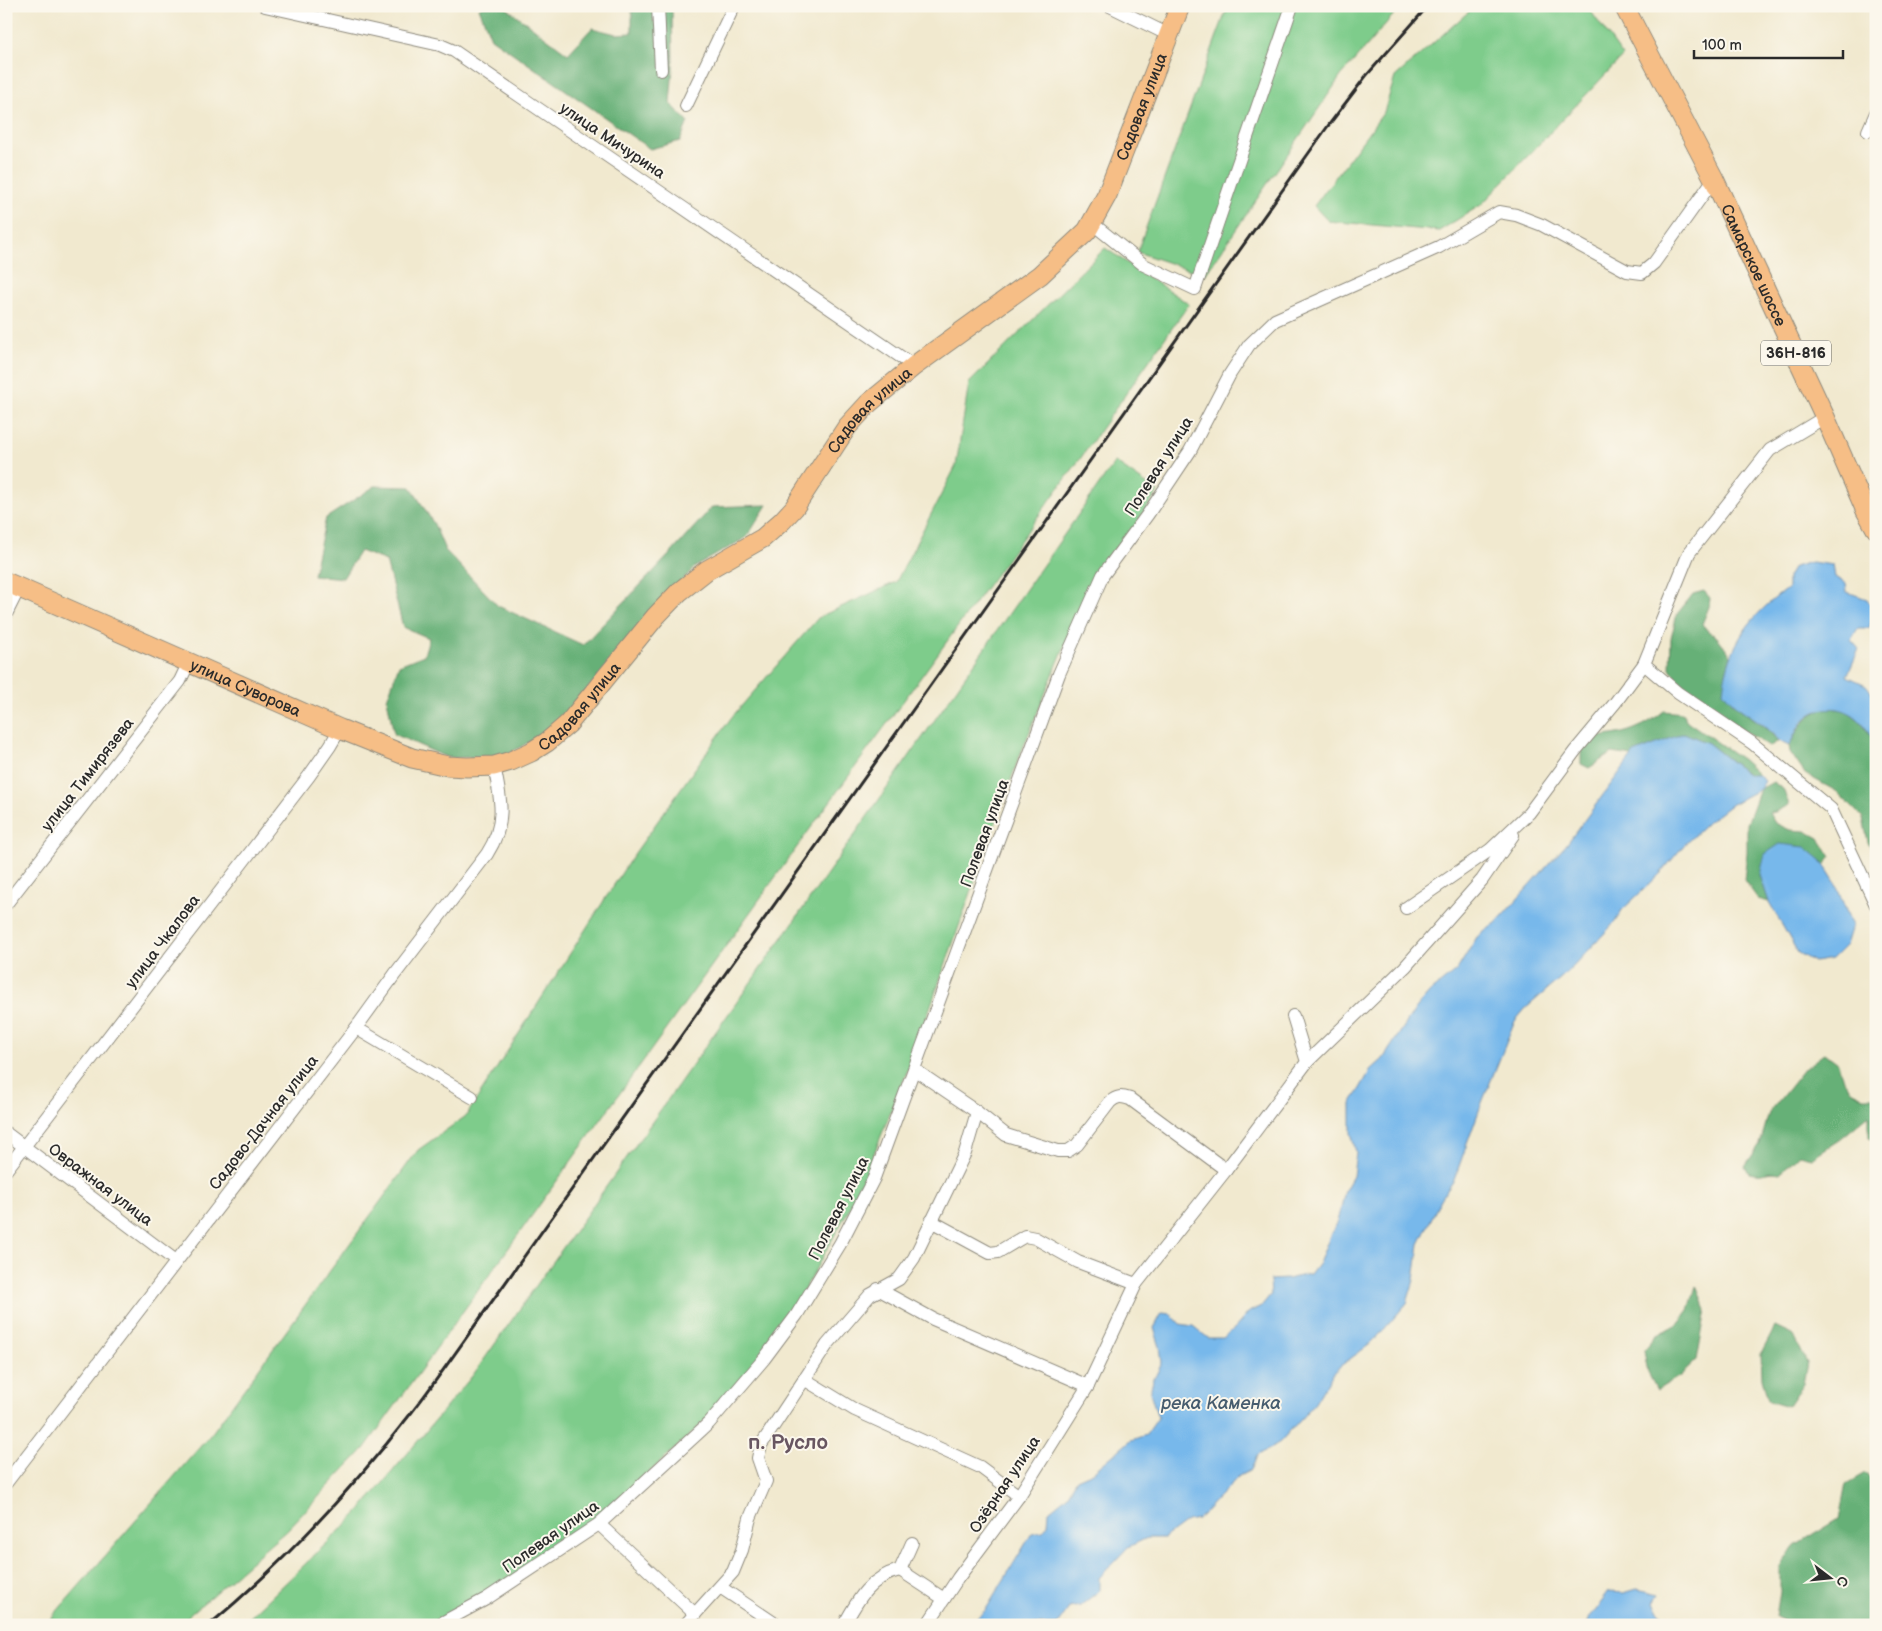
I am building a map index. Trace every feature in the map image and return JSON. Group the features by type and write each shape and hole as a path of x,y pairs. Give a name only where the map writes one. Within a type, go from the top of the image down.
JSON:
{"main road":[{"name":"Садовая улица","path":"494,766 531,752 547,742 568,724 656,616 679,592 707,570 763,538 782,521 794,508 847,427 869,404 914,366 1040,275 1076,243 1093,224 1118,170 1180,6"},
{"name":"Самарское шоссе","path":"1624,6 1714,179 1825,416 1866,511 1876,529"},
{"name":"улица Суворова","path":"12,585 340,729 412,758 430,763 467,767 494,766"}],"street":[{"name":"улица Мичурина","path":"265,6 440,45 454,51 914,366"},
{"path":"658,6 661,70"},
{"path":"686,106 734,6"},
{"path":"1110,6 1169,35"},
{"path":"1093,224 1144,265 1195,288 1292,6"},
{"path":"1868,131 1876,113"},
{"name":"Полевая улица","path":"438,1625 486,1600 599,1524 709,1424 764,1359 796,1316 840,1244 874,1178 1059,674 1103,575 1148,514 1190,451 1230,374 1249,345 1275,320 1439,247 1499,212 1516,215 1542,225 1627,272 1642,273 1654,263 1714,179"},
{"path":"1406,908 1490,850 1529,813 1644,664 1689,553 1770,450 1825,416"},
{"path":"6,614 12,585"},
{"name":"улица Тимирязева","path":"6,904 180,681 189,662"},
{"path":"1644,664 1678,693 1752,743 1831,809 1876,905"},
{"name":"улица Чкалова","path":"6,1170 310,776 340,729"},
{"name":"Садово-Дачная улица","path":"6,1483 356,1028 493,845 498,832 502,810 494,766"},
{"name":"Озёрная улица","path":"927,1625 1019,1496 1088,1386 1136,1284 1226,1170 1306,1062 1405,968 1482,880 1529,813"},
{"path":"1292,1016 1306,1062"},
{"path":"356,1028 472,1097"},
{"path":"915,1070 977,1112 1006,1135 1058,1151 1068,1151 1077,1146 1110,1102 1116,1097 1123,1096 1130,1099 1226,1170"},
{"path":"685,1625 733,1572 738,1561 750,1518 766,1480 758,1458 762,1445 827,1345 870,1295 899,1279 914,1258 965,1154 977,1112"},
{"name":"Овражная улица","path":"6,1133 176,1261"},
{"path":"931,1221 990,1253 998,1252 1025,1236 1035,1238 1078,1262 1136,1284"},
{"path":"878,1289 933,1319 1088,1386"},
{"path":"804,1379 855,1410 980,1467 1019,1496"},
{"path":"599,1524 695,1614"},
{"path":"900,1570 912,1543"},
{"path":"844,1625 859,1596 885,1573 900,1570 944,1599"},
{"path":"720,1587 778,1625"}],"green space":[{"path":"482,6 504,6 568,54 592,28 616,34 632,33 632,6 672,6 673,68 670,103 688,122 680,141 650,149 491,38 479,8"},
{"path":"1228,6 1401,6 1341,76 1205,275 1137,252"},
{"path":"1475,6 1587,6 1623,56 1481,205 1439,231 1328,221 1314,206 1384,112 1395,77"},
{"path":"1105,248 1189,304 1080,459 810,829 364,1449 287,1530 178,1625 45,1625 212,1433 418,1150 466,1116 630,860 731,718 819,617 896,582 956,466 969,383"},
{"path":"1115,462 1158,492 1128,535 1097,567 1018,760 909,1067 858,1193 782,1330 704,1422 604,1514 487,1596 432,1625 242,1625 357,1514 473,1375 797,917"},
{"path":"375,486 411,487 434,524 445,550 498,606 583,645 673,551 712,507 767,505 747,537 695,567 651,613 557,726 505,756 448,758 394,734 387,699 399,665 424,655 429,638 403,627 386,561 360,551 343,578 313,575 326,518"},
{"path":"1704,591 1710,598 1709,607 1702,624 1718,638 1731,655 1726,673 1732,703 1766,728 1778,741 1769,747 1706,706 1684,689 1670,668 1671,638 1677,614 1693,594"},
{"path":"1829,708 1846,710 1859,720 1876,743 1876,857 1868,842 1863,818 1836,791 1805,774 1790,752 1789,746 1804,721 1814,713"},
{"path":"1664,711 1682,713 1687,721 1743,760 1759,775 1749,775 1708,743 1684,733 1634,753 1633,756 1612,753 1589,768 1581,764 1581,751 1591,741 1634,729"},
{"path":"1773,782 1783,789 1789,805 1769,813 1775,823 1790,830 1806,831 1819,838 1831,857 1824,865 1821,860 1760,875 1769,902 1758,899 1744,880 1747,824 1760,789"},
{"path":"1825,1053 1838,1063 1843,1080 1851,1090 1863,1097 1873,1097 1876,1100 1876,1144 1869,1138 1869,1115 1839,1140 1811,1158 1799,1155 1780,1173 1749,1173 1745,1166 1760,1144 1769,1113 1805,1068"},
{"path":"1696,1286 1706,1310 1697,1360 1680,1376 1657,1390 1648,1373 1644,1350 1656,1336 1678,1324 1689,1310"},
{"path":"1775,1327 1794,1336 1807,1363 1803,1384 1788,1406 1768,1400 1762,1378 1761,1354"},
{"path":"1865,1473 1876,1486 1876,1625 1791,1623 1776,1616 1780,1592 1780,1565 1795,1546 1839,1519 1846,1484"}],"water":[{"path":"1811,562 1833,565 1835,577 1846,584 1847,592 1867,599 1875,612 1869,628 1858,628 1851,640 1859,649 1847,676 1866,685 1876,698 1876,743 1854,715 1831,708 1823,709 1808,716 1800,725 1789,746 1781,742 1765,726 1737,706 1723,691 1730,659 1736,645 1752,620 1788,588 1788,577 1794,567"},
{"name":"река Каменка","path":"1684,733 1708,743 1748,775 1759,775 1765,781 1760,789 1732,804 1708,822 1684,845 1660,874 1622,910 1615,922 1571,969 1525,1009 1515,1021 1481,1105 1454,1180 1441,1199 1419,1244 1414,1280 1407,1303 1373,1342 1339,1367 1315,1403 1280,1442 1257,1456 1251,1470 1239,1476 1198,1519 1187,1521 1164,1538 1147,1538 1128,1547 1099,1578 1099,1591 1080,1606 1069,1608 1057,1625 972,1625 975,1619 985,1611 1032,1533 1043,1531 1048,1524 1049,1511 1066,1497 1077,1479 1093,1472 1131,1440 1146,1435 1158,1418 1150,1392 1162,1363 1160,1347 1154,1328 1162,1313 1171,1314 1180,1324 1193,1326 1208,1338 1223,1338 1249,1312 1263,1305 1271,1295 1270,1280 1287,1279 1310,1274 1320,1261 1330,1235 1338,1222 1345,1190 1353,1176 1356,1152 1351,1133 1351,1104 1370,1071 1383,1059 1416,1008 1430,992 1457,970 1477,937 1496,923 1566,845 1634,753"},
{"path":"1780,844 1805,847 1821,860 1835,882 1852,926 1846,945 1832,959 1814,962 1798,953 1769,902 1760,875 1765,854"},
{"path":"1637,1589 1659,1594 1654,1602 1661,1615 1681,1618 1688,1625 1587,1625 1590,1617 1609,1592 1624,1593"}],"railway":[{"path":"209,1625 264,1576 316,1524 366,1469 423,1397 1328,126 1366,76 1428,6"}],"district":[{"name":"п. Русло","path":"788,1442"}]}
